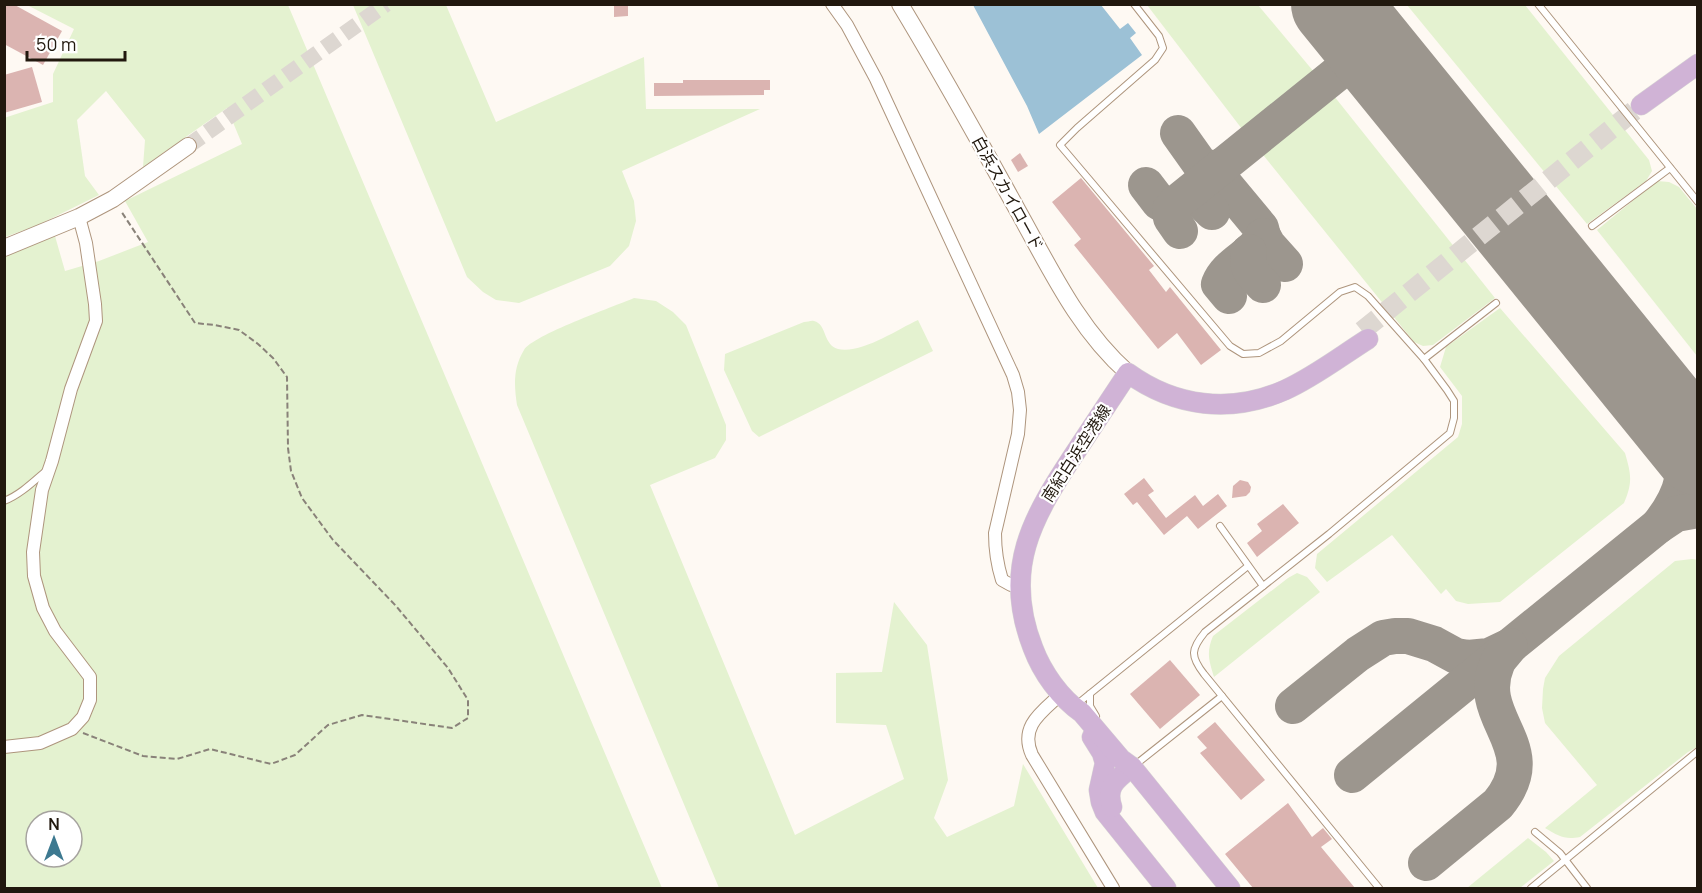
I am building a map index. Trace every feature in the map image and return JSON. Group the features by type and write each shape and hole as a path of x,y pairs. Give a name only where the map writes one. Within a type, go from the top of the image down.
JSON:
{"main road":[{"path":"1645,108 1698,65"},
{"path":"1128,373 1150,387 1173,397 1194,402 1233,404 1254,401 1304,380 1365,335"},
{"name":"南紀白浜空港線","path":"1128,373 1056,482 1036,517 1024,552 1022,605 1036,655 1102,753 1105,763 1099,790 1105,812 1166,888"},
{"name":"南紀白浜空港線","path":"1067,700 1082,713 1121,759 1132,767 1225,887"},
{"path":"1127,840 1110,804 1110,791 1114,783 1132,767"}],"street":[{"path":"832,4 847,25 876,79 1013,375 1020,410 1011,466 1000,508 995,548 1002,580 1011,585 1021,585"},
{"name":"白浜スカイロード","path":"900,4 1075,311 1105,351 1128,373"},
{"path":"4,248 78,218 113,199 188,146"},
{"path":"4,747 40,743 72,729 83,717 90,700 90,677 54,632 43,608 34,576 33,552 42,490 71,389 96,321 86,243 78,218"},
{"path":"1067,700 1035,718 1029,730 1028,744 1032,755 1113,888"}],"lane":[{"path":"1134,4 1159,36 1163,48 1155,60 1060,145 1230,346 1243,354 1259,353 1281,341 1340,292 1354,287 1368,296 1424,359 1454,401 1454,418 1450,433 1329,534 1205,632 1195,644 1196,663 1379,888"},
{"path":"1538,4 1698,202"},
{"path":"1592,226 1670,168"},
{"path":"1424,359 1496,303"},
{"path":"4,501 27,487 50,467"},
{"path":"1220,526 1263,586"},
{"path":"1067,700 1090,694 1248,566"},
{"path":"1090,694 1090,706 1101,722"},
{"path":"1114,740 1132,767 1222,696"},
{"path":"1531,888 1698,751"},
{"path":"1535,832 1560,853 1587,888"}],"path":[{"path":"72,729 143,756 177,759 210,749 271,764 295,755 328,725 362,716 452,728 468,718 468,700 448,668 396,606 333,540 302,498 291,471 288,448 287,377 273,358 239,330 215,324 195,323 113,199"}],"green space":[{"path":"27,5 288,5 662,888 5,888 5,256 55,236 65,271 148,242 125,201 242,144 227,108 143,167 145,140 106,91 77,120 85,176 99,195 38,225 5,237 4,118 53,102 53,74 74,29"},
{"path":"353,5 446,5 496,122 644,57 646,109 760,109 622,171 634,201 636,221 629,246 610,266 519,303 496,300 483,292 467,277"},
{"path":"1147,5 1258,5 1314,72 1242,129"},
{"path":"1407,5 1525,5 1649,160 1652,171 1646,181 1587,224"},
{"path":"1334,96 1495,298 1433,345 1423,346 1414,342 1260,151"},
{"path":"1657,181 1669,182 1679,187 1697,209 1697,356 1597,230"},
{"path":"634,298 656,301 673,312 686,325 726,425 726,440 715,458 650,485 795,835 904,779 886,725 836,723 836,673 882,672 894,602 927,645 948,780 934,818 947,837 1014,806 1023,764 1098,888 719,888 517,405 516,370 520,357 530,344 557,329"},
{"path":"1500,308 1625,453 1630,478 1624,503 1500,602 1468,604 1456,601 1446,589 1441,594 1392,535 1327,582 1315,568 1317,554 1458,437 1462,424 1462,396 1440,367 1446,347"},
{"path":"918,320 933,351 759,437 752,431 724,370 725,354 804,322 818,323 833,347 847,350 868,345"},
{"path":"1698,560 1697,747 1580,837 1566,838 1558,835 1545,828 1597,785 1545,723 1542,708 1545,678 1559,656 1675,561"},
{"path":"1297,573 1307,577 1320,592 1214,677 1209,656 1213,636"},
{"path":"1528,838 1554,861 1520,888 1467,888"}],"water":[{"path":"973,5 1101,5 1120,29 1128,23 1136,33 1130,38 1142,55 1039,134 1027,106"}],"building":[{"path":"4,4 13,4 62,31 43,65 4,44"},
{"path":"614,4 628,4 628,16 614,17"},
{"path":"32,67 42,102 4,113 4,75"},
{"path":"683,80 770,80 770,90 764,90 764,95 654,96 654,83 683,83"},
{"path":"1020,153 1028,166 1018,172 1011,160"},
{"path":"1081,178 1154,266 1149,270 1166,292 1170,287 1221,350 1201,365 1177,333 1158,349 1074,245 1081,239 1052,202"},
{"path":"1144,478 1154,491 1148,495 1166,518 1195,495 1203,506 1218,494 1227,506 1198,529 1187,516 1164,535 1137,502 1133,505 1124,494"},
{"path":"1240,480 1248,482 1251,487 1250,492 1246,496 1232,498 1233,486"},
{"path":"1283,504 1299,523 1257,557 1247,543 1262,531 1257,524"},
{"path":"1170,660 1200,695 1160,729 1130,694"},
{"path":"1215,722 1265,780 1241,800 1200,753 1207,748 1197,737"},
{"path":"1288,803 1312,837 1323,828 1332,839 1321,847 1355,888 1253,888 1225,854"}],"taxiway":[{"path":"1180,231 1171,218 1170,210 1175,204 1370,47"},
{"path":"1178,133 1200,164 1211,169 1222,166"},
{"path":"1222,166 1219,174 1222,181 1261,228 1263,236 1253,249 1228,270 1219,284 1229,296"},
{"path":"1200,184 1199,197 1212,212"},
{"path":"1146,185 1159,202 1166,206 1175,204"},
{"path":"1263,236 1285,264"},
{"path":"1249,252 1249,267 1263,285"},
{"path":"1658,526 1674,502 1682,480 1683,455 1677,427"},
{"path":"1293,706 1358,654 1383,638 1408,636 1434,644 1456,656 1468,658 1489,656 1510,646 1658,526 1676,514 1698,510"},
{"path":"1426,863 1498,804 1511,784 1515,766 1512,749 1499,718 1492,684 1498,662 1510,646"},
{"path":"1352,775 1503,652"}],"runway":[{"path":"1335,4 1698,451"}],"tunnel":[{"path":"188,146 386,4"},
{"path":"1362,331 1641,105"}]}
